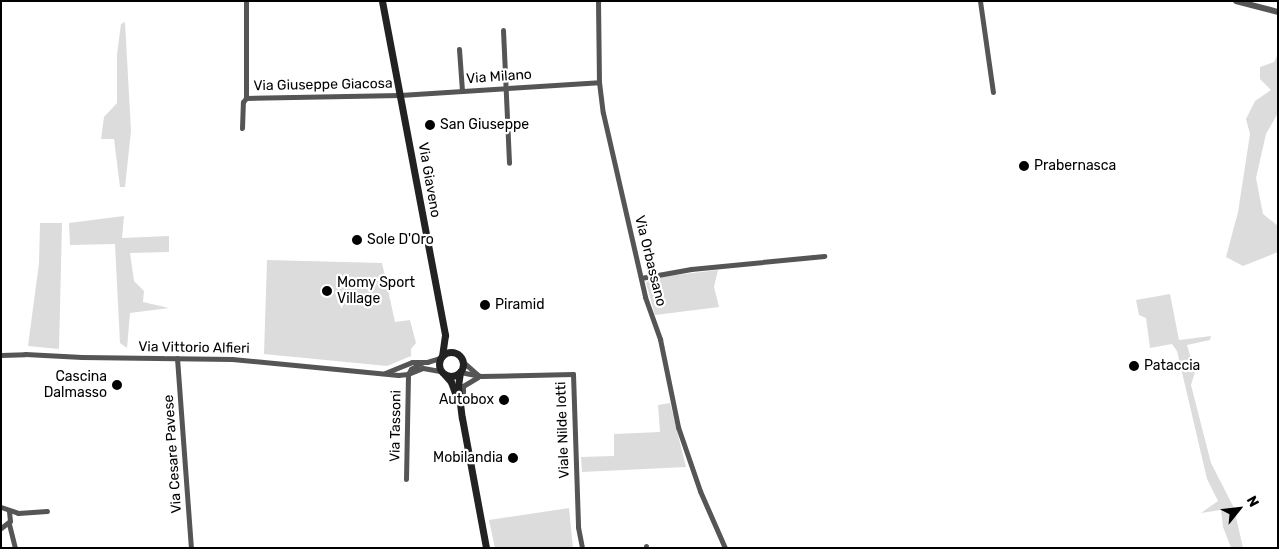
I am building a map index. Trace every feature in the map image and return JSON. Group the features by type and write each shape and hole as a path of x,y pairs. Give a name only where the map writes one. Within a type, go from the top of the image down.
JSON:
{"main road":[{"name":"Via Giaveno","path":"382,1 445,335 438,364 452,386 462,418"},
{"name":"Via Giaveno","path":"445,335 462,362 458,387 486,548"},
{"path":"441,357 450,352 457,354"},
{"path":"442,373 453,376 460,372"}],"street":[{"path":"242,128 243,102 246,98 246,1"},
{"name":"Via Orbassano","path":"598,1 600,82 603,113 645,297 660,339 678,427 700,491 725,548"},
{"path":"980,1 993,92"},
{"path":"1236,1 1257,4 1278,12"},
{"path":"503,30 508,162"},
{"path":"459,49 462,91"},
{"name":"Via Milano","path":"400,95 600,82"},
{"name":"Via Giuseppe Giacosa","path":"246,98 400,95"},
{"path":"641,278 691,269 824,256"},
{"name":"Via Vittorio Alfieri","path":"1,355 232,359 385,373 408,374 423,368 442,373"},
{"name":"Via Vittorio Alfieri","path":"408,374 411,369 423,362 441,357"},
{"name":"Via Cesare Pavese","path":"177,358 191,548"},
{"name":"Via Vittorio Alfieri","path":"385,373 412,362 423,362"},
{"path":"462,362 481,376"},
{"path":"460,372 481,376"},
{"name":"Via Tassoni","path":"406,479 408,374"},
{"name":"Viale Nilde Iotti","path":"481,376 573,374 578,527 582,548"},
{"name":"Via Giaveno","path":"462,418 463,386 481,376"},
{"path":"1,507 18,513 48,511"},
{"path":"9,511 11,518 9,524 15,548"},
{"path":"11,518 18,513"},
{"path":"2,528 9,524"},
{"path":"2,528 13,534"}],"shaded area":[{"path":"125,22 131,131 125,187 120,187 114,139 101,139 104,117 117,103 117,54 121,24"},
{"path":"1278,54 1278,113 1266,134 1256,178 1263,214 1278,226 1278,252 1243,266 1226,257 1238,212 1250,134 1246,119 1255,101 1271,90 1260,79 1260,67 1274,62"},
{"path":"124,216 122,238 169,236 169,252 130,253 134,281 144,291 143,302 169,308 130,313 127,348 120,343 115,244 70,245 69,223"},
{"path":"40,223 62,223 59,349 28,346 39,263"},
{"name":"Momy Sport Village","path":"267,260 382,263 395,322 410,320 416,343 411,349 411,356 387,366 264,354"},
{"path":"718,270 714,287 719,307 655,315 646,283 650,278"},
{"path":"1170,294 1179,340 1211,336 1210,340 1187,345 1195,372 1191,385 1211,463 1234,508 1243,548 1231,548 1223,527 1221,510 1201,513 1218,501 1207,479 1177,351 1172,344 1150,348 1146,318 1139,315 1136,300"},
{"path":"670,403 686,467 582,472 581,457 614,456 614,434 660,432 658,405"},
{"path":"569,508 573,548 495,548 489,520"}],"place":[{"name":"San Giuseppe","path":"430,125"},
{"name":"Prabernasca","path":"1024,166"},
{"name":"Sole D'Oro","path":"357,240"},
{"name":"Momy Sport Village","path":"327,291"},
{"name":"Piramid","path":"485,305"},
{"name":"Pataccia","path":"1134,366"},
{"name":"Cascina Dalmasso","path":"117,385"},
{"name":"Autobox","path":"504,400"},
{"name":"Mobilandia","path":"513,458"}]}
